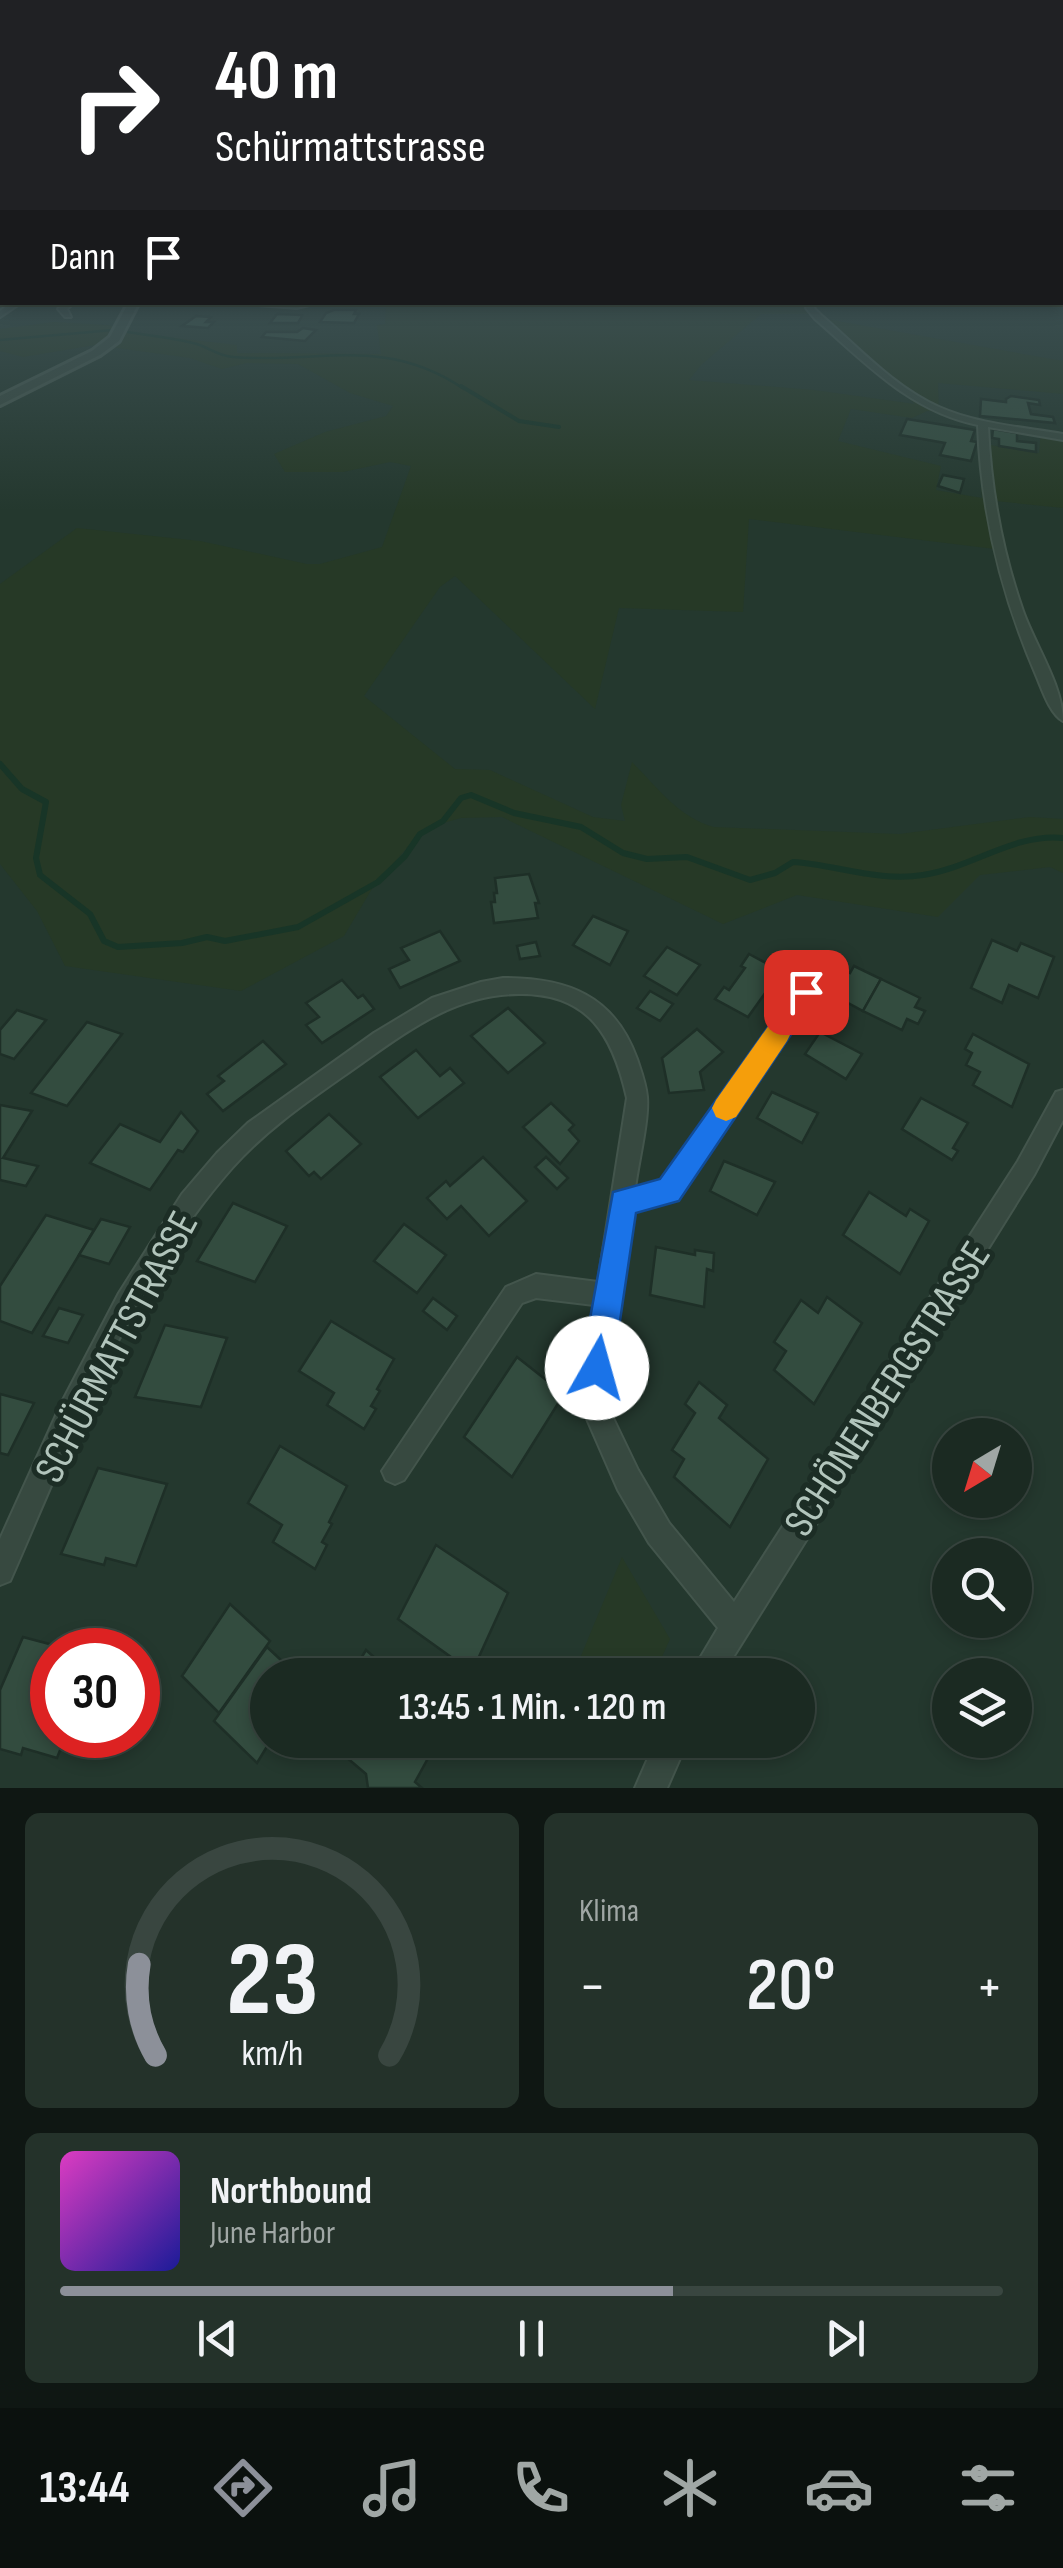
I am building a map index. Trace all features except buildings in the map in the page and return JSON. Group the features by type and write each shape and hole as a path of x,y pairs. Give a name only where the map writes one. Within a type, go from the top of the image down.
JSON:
{"street":[{"path":"0,401 108,344"},
{"path":"850,344 918,402 942,415 1063,436"},
{"path":"983,423 996,547 1036,658 1063,716"},
{"name":"SCHÜRMATTSTRASSE","path":"0,1571 118,1323 175,1224 226,1158 340,1067 452,995 486,986 549,988 594,1008 614,1029 630,1064 637,1098 597,1368 600,1419 628,1480 659,1532 734,1625"},
{"path":"624,1202 669,1191 806,992"},
{"name":"SCHÖNENBERGSTRASSE","path":"716,1658 1026,1168 1063,1099"},
{"path":"395,1471 514,1295 536,1286 606,1296"},
{"path":"651,1788 664,1758"}],"green space":[{"path":"0,344 232,344 237,345 237,353 381,354 380,344 725,344 689,380 814,390 915,404 853,344 970,344 1063,361 1063,394 938,383 939,412 927,411 912,418 851,409 838,441 941,466 936,490 982,498 978,443 1039,453 1041,430 1063,436 1063,508 995,501 1003,550 749,519 743,612 619,608 595,709 455,576 440,587 364,696 455,769 490,770 593,817 625,821 621,805 632,762 679,809 714,827 899,834 1030,817 1063,819 1063,873 1050,867 980,875 938,917 797,895 723,924 502,817 461,818 432,826 412,842 373,887 344,936 241,991 65,966 37,911 0,864 0,584 77,528 200,541 307,564 382,547 411,466 390,462 343,472 285,472 274,454 325,432 386,416 393,406 350,393 298,364 247,363 222,369 190,358 95,345 23,357 0,351"},
{"path":"622,1557 670,1639 662,1658 580,1658"}],"waterway":[{"path":"196,344 233,357 379,357 435,372 464,389"},
{"path":"461,386 519,421 559,427"},
{"path":"0,764 22,789 46,802 36,858 40,875 90,914 104,941 118,947 182,943 207,937 225,941 298,927 378,882 405,856 420,834 443,821 461,798 471,795 514,813 581,827 623,853 647,859 687,857 750,880 775,873 793,862 874,875 923,875 1027,841 1063,838"}],"slow traffic":[{"path":"726,1108 778,1033"}],"route":[{"path":"597,1368 624,1202 669,1191 806,992"}]}
